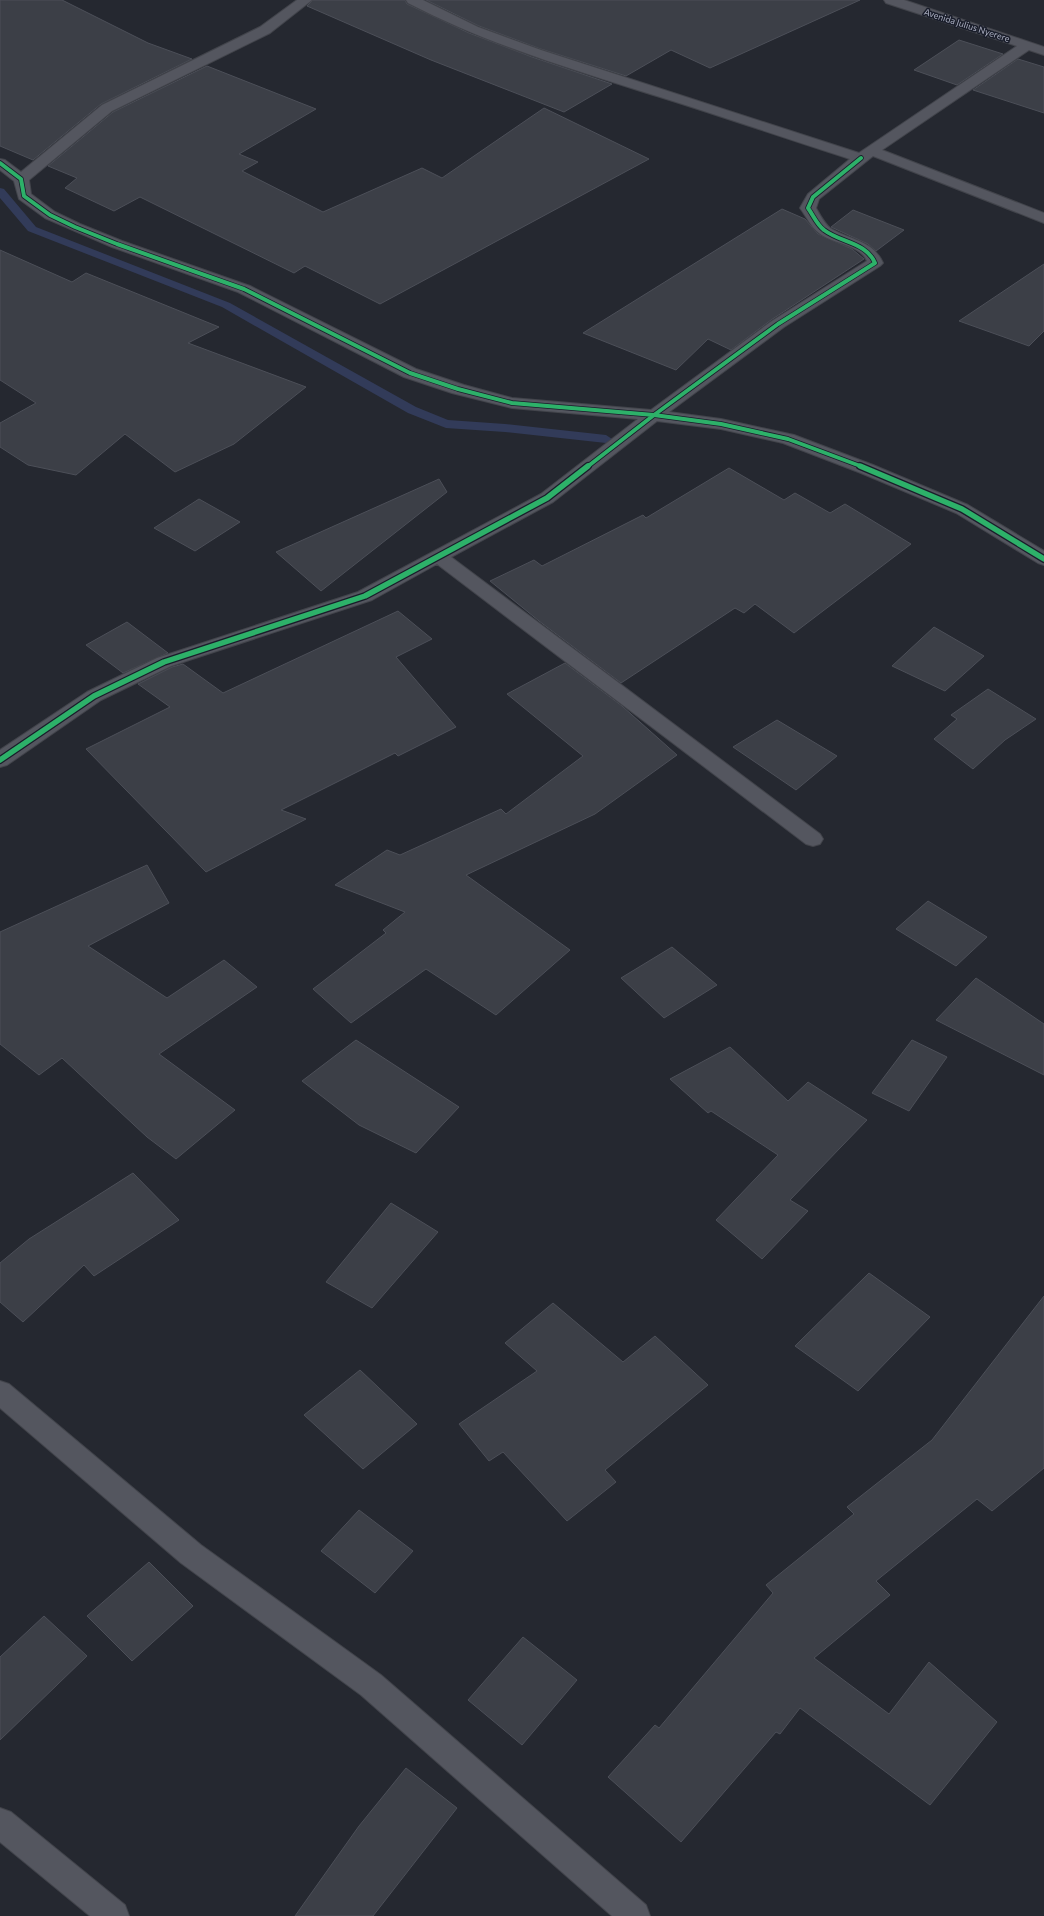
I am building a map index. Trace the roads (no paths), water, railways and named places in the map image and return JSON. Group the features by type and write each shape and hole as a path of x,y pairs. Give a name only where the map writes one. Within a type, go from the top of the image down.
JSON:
{"street":[{"path":"21,179 107,108 265,30 305,0"},
{"path":"413,0 429,9 498,40 572,66 866,155 1044,218"},
{"name":"Avenida Julius Nyerere","path":"891,0 1044,51"},
{"path":"0,760 94,696 164,662 365,596 547,498 654,414 703,380 778,324 836,286 875,263 874,257 867,251 823,230 808,208 813,197 866,155 1028,45"},
{"path":"0,162 21,179 24,196 50,215 117,244 244,289 410,373 458,389 512,403 654,414 721,424 788,440 867,469 962,509 1044,559"},
{"path":"438,556 813,839"},
{"path":"0,1392 191,1554 371,1685 635,1916"},
{"path":"0,1823 114,1916"}],"waterway":[{"path":"0,191 32,229 226,305 412,410 446,424 505,428 606,439"}]}
